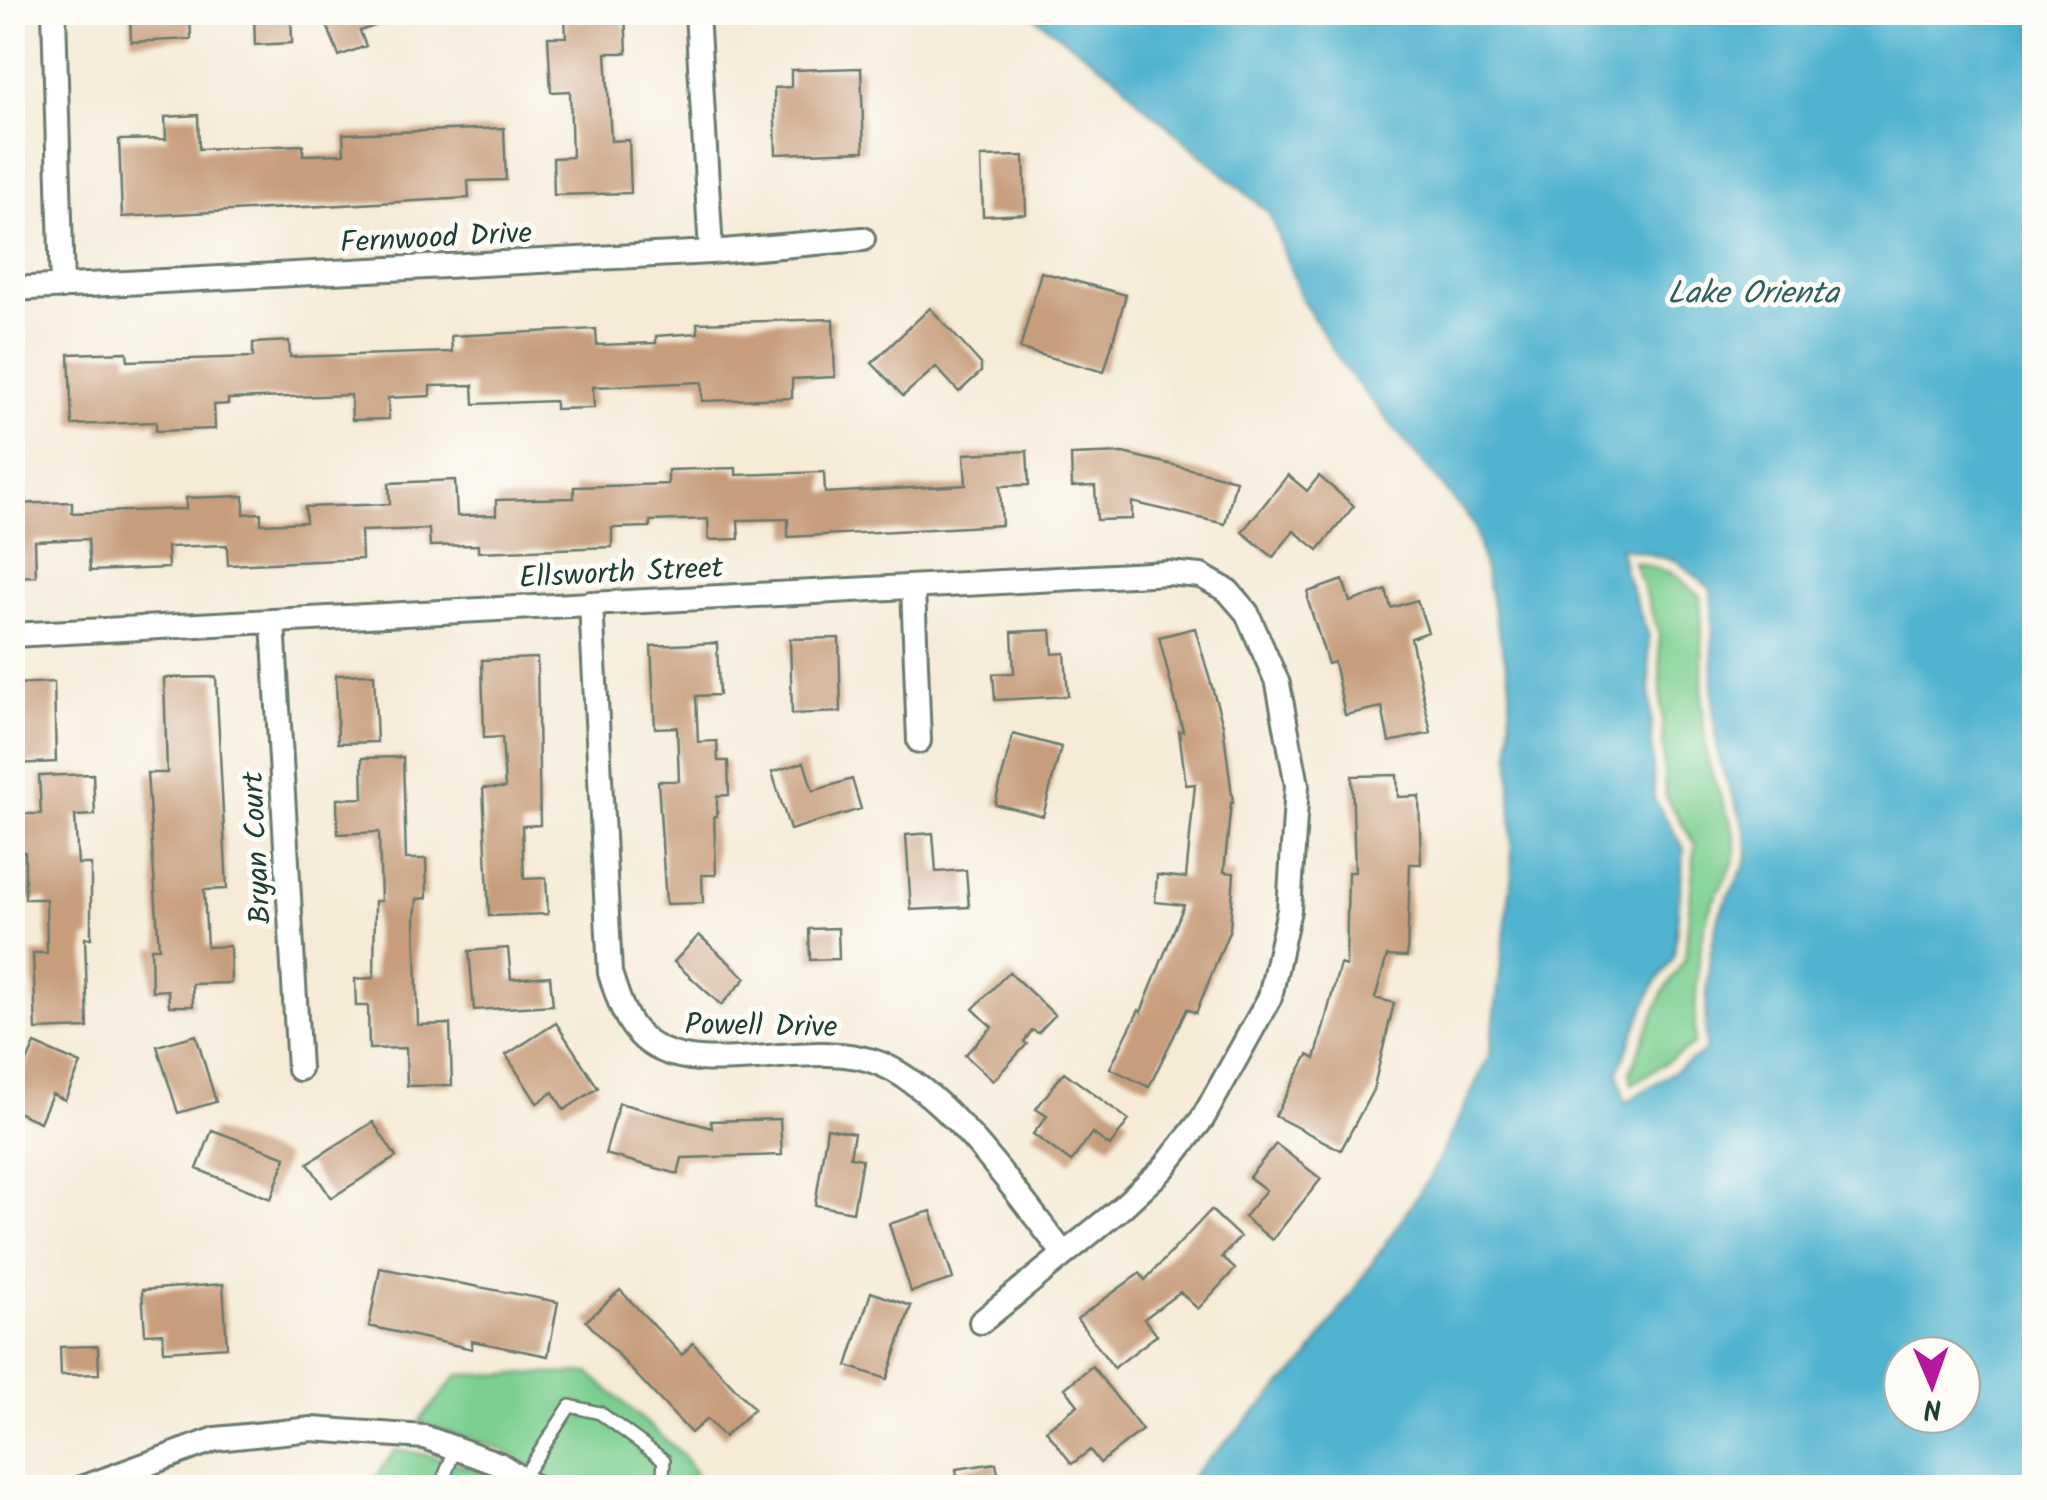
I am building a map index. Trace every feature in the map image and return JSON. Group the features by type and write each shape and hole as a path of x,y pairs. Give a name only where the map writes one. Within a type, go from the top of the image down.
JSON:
{"street":[{"path":"54,12 62,287"},
{"path":"698,12 711,252"},
{"name":"Fernwood Drive","path":"12,290 711,252 863,239"},
{"name":"Ellsworth Street","path":"12,635 1168,573 1201,576 1228,591 1247,612 1278,684 1297,785 1289,910 1270,997 1202,1118 1163,1169 1064,1254"},
{"path":"913,587 919,741"},
{"name":"Powell Drive","path":"592,603 610,972 621,1006 641,1037 664,1053 698,1060 833,1052 881,1064 926,1092 983,1152 1064,1254"},
{"name":"Bryan Court","path":"273,622 299,1069"},
{"path":"981,1322 1064,1254"},
{"path":"82,1488 216,1439 312,1429 424,1437 499,1464 529,1483"}],"lane":[{"path":"529,1483 570,1406 600,1414 664,1460 662,1488"},
{"path":"440,1488 455,1449"}],"green space":[{"path":"1634,562 1672,573 1700,596 1707,756 1733,829 1736,851 1704,930 1694,1044 1632,1084 1630,1073 1646,1033 1663,993 1685,959 1695,845 1665,795 1659,633"},
{"path":"589,1373 683,1455 703,1487 563,1487 505,1451 419,1422 458,1375"},
{"path":"395,1450 454,1462 509,1487 368,1488"}],"water":[{"name":"Lake Orienta","path":"1029,13 2034,13 2034,1487 1181,1487 1306,1361 1430,1177 1490,1054 1512,873 1510,681 1474,524 1345,369 1302,300 1269,213 1142,104 1118,78","holes":["1620,547 1677,561 1711,589 1716,736 1722,768 1745,828 1748,852 1715,930 1705,1051 1625,1103 1618,1071 1653,987 1674,957 1684,848 1654,799 1648,634 1625,573"]}],"building":[{"path":"130,12 190,12 191,39 131,42"},
{"path":"254,12 291,12 292,43 255,45"},
{"path":"322,12 405,15 360,31 366,46 339,56"},
{"path":"625,14 627,53 606,53 611,141 629,140 631,193 554,195 553,158 572,157 570,91 551,92 548,37 566,37 565,17"},
{"path":"861,68 864,151 776,154 774,88 791,87 791,70"},
{"path":"198,115 199,149 303,145 303,155 344,154 343,134 504,128 506,180 468,181 469,198 122,217 119,140 166,139 165,117"},
{"path":"1024,156 1026,214 983,216 981,157"},
{"path":"1041,272 1126,295 1104,372 1020,349"},
{"path":"930,308 981,364 981,372 959,392 936,367 903,396 872,363"},
{"path":"833,319 835,377 792,379 792,398 702,401 702,382 593,387 594,408 555,409 555,401 474,404 473,385 430,386 430,396 388,398 389,419 352,420 351,395 228,399 228,404 214,405 215,429 156,431 156,422 72,425 69,354 127,352 128,361 253,357 253,343 289,341 290,357 452,352 451,336 596,329 597,345 656,343 656,336 698,333 697,323"},
{"path":"1027,451 1029,485 1000,486 1002,525 788,537 788,519 738,520 739,539 709,540 708,519 650,521 650,527 612,528 612,547 478,552 478,545 430,546 429,529 361,531 362,559 228,565 227,545 167,547 168,568 90,571 88,539 35,541 36,576 12,577 12,504 72,502 72,513 186,509 186,498 244,496 244,514 261,513 261,524 306,522 305,507 390,504 389,483 455,480 457,516 496,515 496,500 574,498 574,487 668,484 668,470 736,468 736,475 824,472 825,493 966,485 964,454"},
{"path":"1123,453 1236,480 1225,524 1132,502 1132,519 1097,520 1095,486 1072,487 1071,455"},
{"path":"1288,475 1307,491 1319,476 1354,506 1318,550 1294,531 1273,557 1242,532"},
{"path":"1343,580 1350,602 1386,590 1391,608 1417,600 1428,632 1411,638 1431,733 1389,742 1382,707 1345,715 1334,662 1328,664 1308,601 1308,592"},
{"path":"1195,628 1223,725 1233,803 1224,872 1234,873 1230,929 1196,1013 1187,1009 1149,1087 1110,1068 1141,1012 1184,905 1155,902 1157,875 1186,878 1195,784 1186,785 1179,731 1183,731 1159,637"},
{"path":"1051,630 1053,654 1065,653 1068,696 995,700 993,674 1014,673 1012,632"},
{"path":"839,638 841,712 792,714 790,639"},
{"path":"717,643 719,695 696,696 698,742 717,741 718,761 728,761 729,795 717,796 714,816 716,875 702,875 703,903 666,904 658,781 679,781 677,727 655,728 651,646"},
{"path":"537,658 540,825 522,826 524,879 546,878 548,914 489,916 483,788 505,788 502,737 484,738 482,660"},
{"path":"374,674 377,742 338,743 336,675"},
{"path":"216,677 227,889 204,890 207,947 230,946 231,983 192,984 193,1006 169,1006 168,990 152,991 151,948 159,948 147,773 167,773 164,678"},
{"path":"54,682 56,762 16,764 14,684"},
{"path":"1013,734 1061,747 1043,816 995,804"},
{"path":"403,757 406,859 426,859 427,898 417,899 415,917 418,1025 450,1024 452,1085 407,1086 406,1048 369,1049 368,1006 356,1006 355,979 374,978 375,901 381,901 379,832 338,834 337,799 363,798 362,758"},
{"path":"804,762 813,791 852,779 861,809 790,830 772,772"},
{"path":"93,774 95,815 75,816 78,864 91,864 91,938 85,938 88,1028 36,1030 33,953 47,953 46,899 25,899 25,852 21,852 19,814 41,814 39,776"},
{"path":"1397,775 1398,797 1419,796 1421,864 1410,864 1407,957 1387,956 1375,998 1394,1003 1373,1090 1341,1150 1275,1116 1308,1055 1315,1059 1340,964 1346,966 1348,872 1355,872 1352,776"},
{"path":"933,833 936,872 966,870 969,907 911,910 906,835"},
{"path":"838,928 839,959 810,960 809,929"},
{"path":"699,935 746,978 721,1005 674,962"},
{"path":"508,948 511,979 550,976 553,1005 474,1010 469,951"},
{"path":"1009,972 1055,1015 1038,1033 1032,1030 1024,1042 1027,1044 993,1081 965,1055 992,1027 973,1009"},
{"path":"556,1023 598,1088 564,1110 553,1092 537,1103 506,1055"},
{"path":"196,1035 216,1102 178,1113 157,1046"},
{"path":"35,1044 81,1064 65,1100 52,1094 40,1122 12,1110 12,1095"},
{"path":"1064,1072 1129,1120 1110,1146 1092,1133 1071,1162 1033,1134 1047,1116 1036,1109"},
{"path":"619,1103 712,1128 711,1121 780,1119 782,1155 682,1158 678,1174 605,1154"},
{"path":"373,1122 396,1157 331,1198 308,1163"},
{"path":"827,1128 854,1133 850,1157 862,1159 853,1212 815,1205"},
{"path":"212,1130 286,1157 271,1199 197,1169"},
{"path":"1276,1144 1321,1179 1272,1240 1244,1217 1266,1190 1249,1177"},
{"path":"1211,1210 1240,1237 1222,1257 1235,1269 1198,1309 1180,1292 1144,1319 1157,1335 1114,1368 1077,1319 1140,1273 1145,1280"},
{"path":"931,1211 953,1279 911,1292 889,1224"},
{"path":"380,1268 558,1302 548,1356 472,1341 472,1349 369,1326"},
{"path":"223,1284 227,1347 164,1351 163,1333 145,1334 142,1290"},
{"path":"620,1290 682,1355 693,1343 754,1409 724,1437 707,1419 691,1433 586,1321"},
{"path":"871,1292 911,1306 887,1379 847,1366"},
{"path":"98,1346 99,1374 61,1375 60,1347"},
{"path":"1092,1366 1142,1430 1100,1463 1090,1450 1072,1464 1046,1430 1078,1405 1065,1388"},
{"path":"996,1463 1001,1488 959,1488 956,1469"}]}
